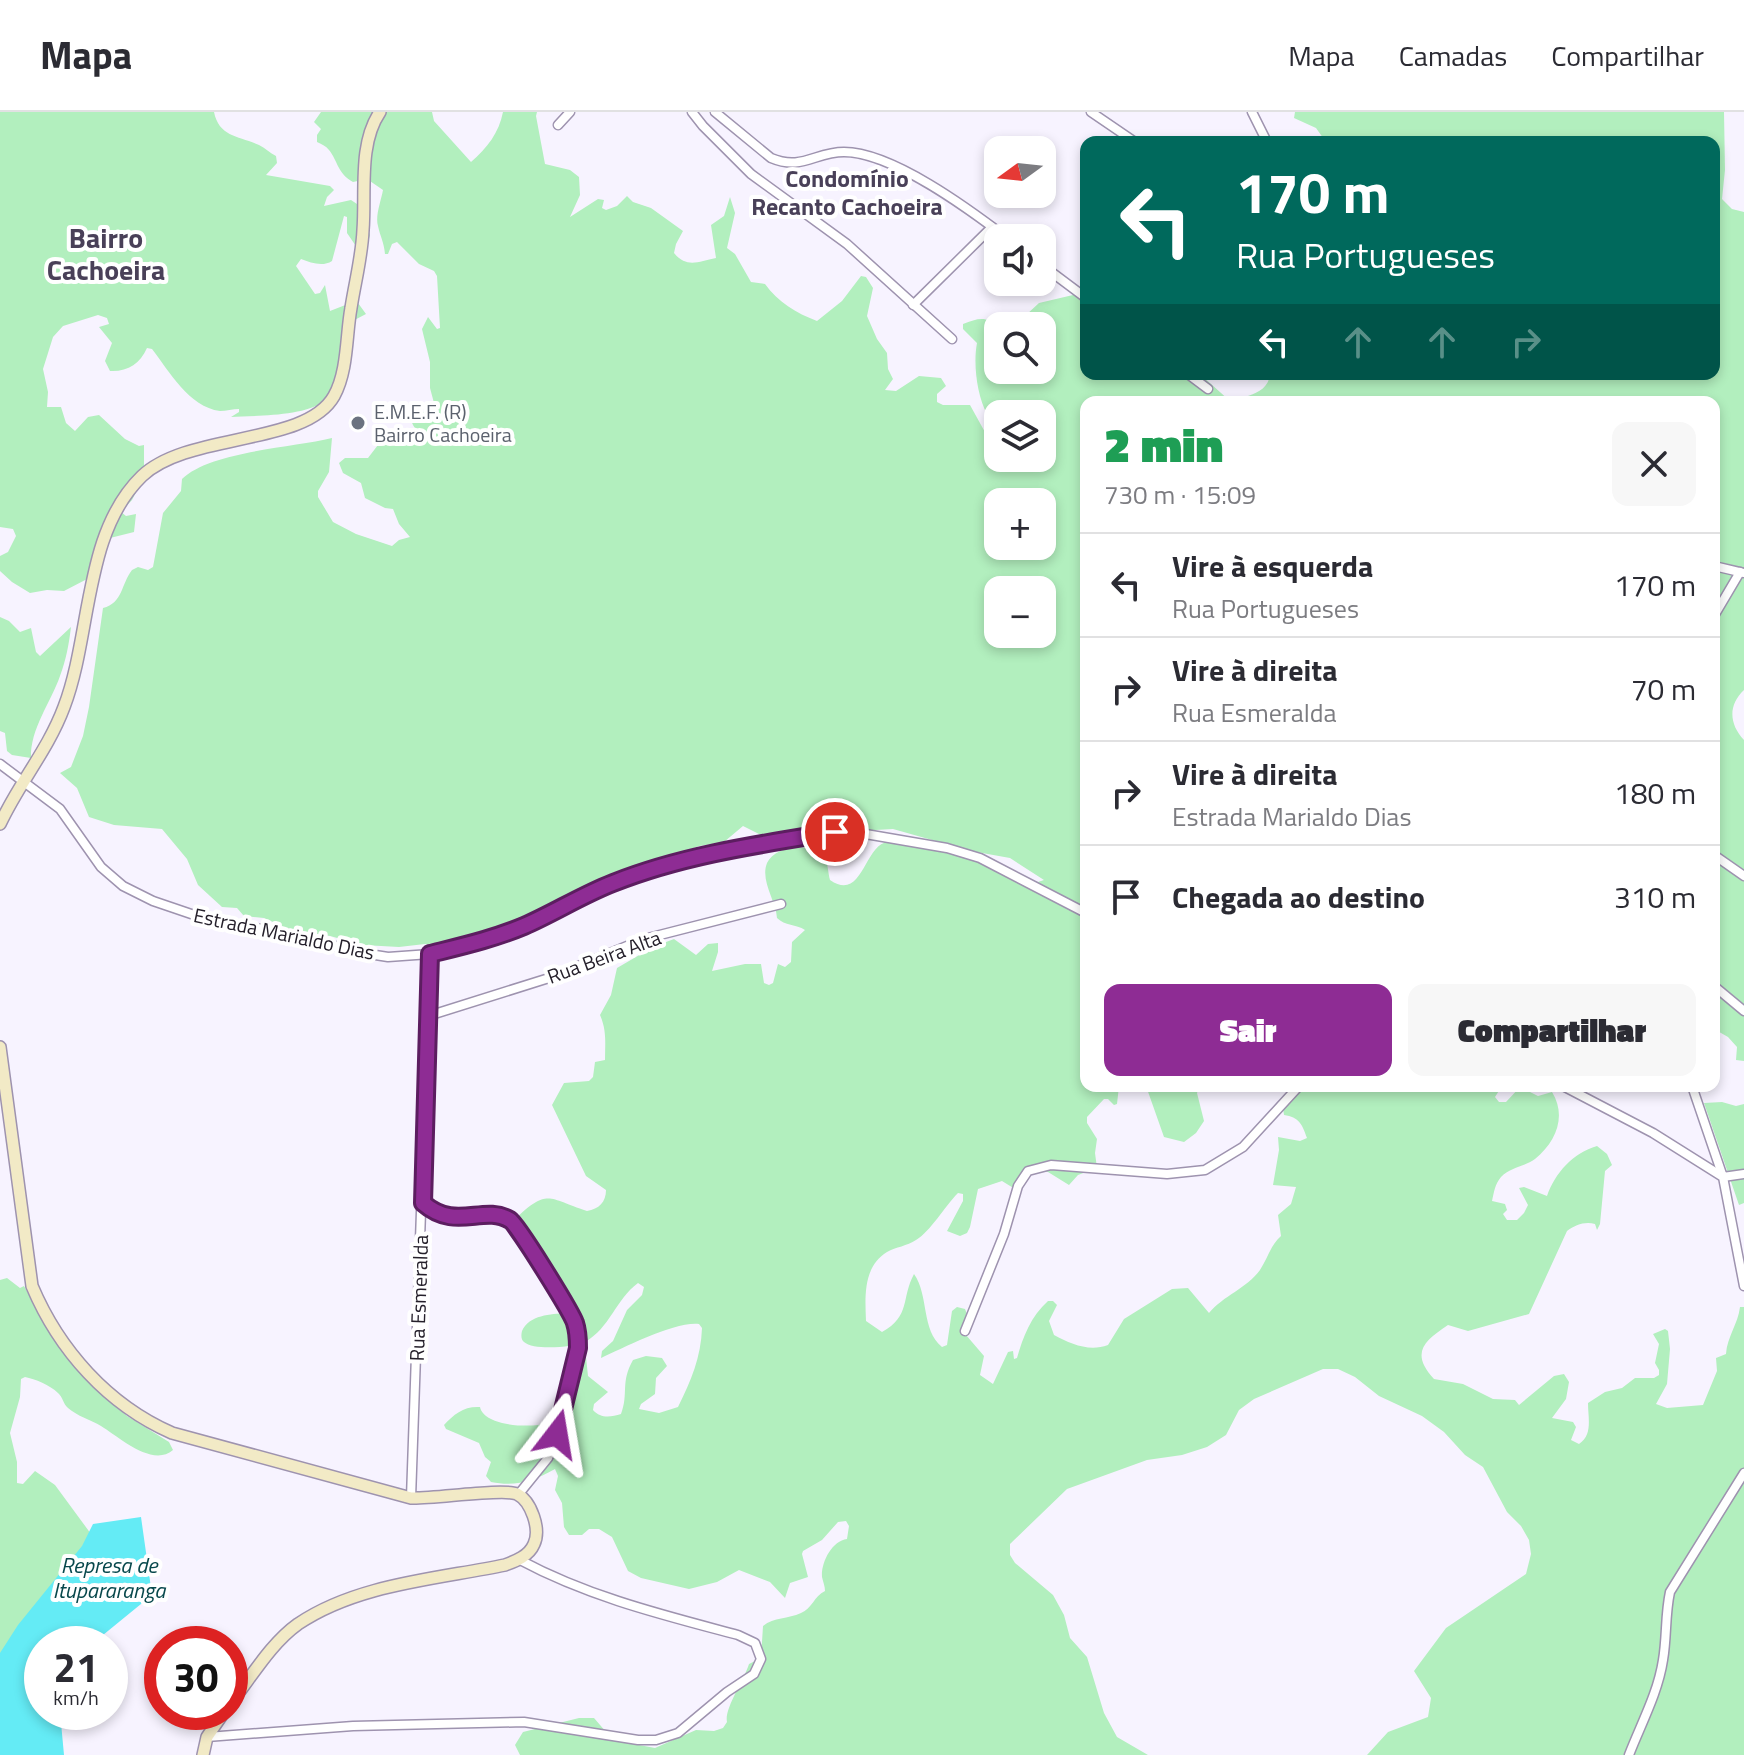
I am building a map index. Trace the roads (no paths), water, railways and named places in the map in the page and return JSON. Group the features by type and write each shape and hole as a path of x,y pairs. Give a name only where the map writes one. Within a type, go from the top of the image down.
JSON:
{"street":[{"path":"0,824 49,744 65,705 109,522 123,497 144,474 164,461 193,449 289,427 314,415 333,398 342,375 360,261 367,148 373,122 380,112"},
{"path":"558,125 570,112"},
{"path":"692,112 751,174 847,244 952,339"},
{"path":"715,112 780,162 793,164 842,152 857,153 921,179 988,224"},
{"path":"1091,112 1126,136"},
{"path":"1252,112 1264,136"},
{"path":"913,305 984,235"},
{"path":"1056,276 1080,294"},
{"path":"1196,380 1208,389"},
{"path":"1720,568 1742,573 1720,607"},
{"name":"Estrada Marialdo Dias","path":"0,764 60,809 101,867 123,886 153,901 203,918 388,957 430,954 480,942 524,926 614,882 652,870 713,853 835,832 854,832 947,848 1018,876 1080,910"},
{"path":"1720,859 1744,876"},
{"name":"Rua Beira Alta","path":"428,1016 549,978 644,939 781,904"},
{"name":"Rua Esmeralda","path":"411,1498 430,954"},
{"path":"1720,991 1744,1011"},
{"path":"0,1047 32,1286 44,1315 67,1348 99,1383 146,1421 172,1433 411,1498 504,1492 518,1495 530,1508 536,1526 535,1543 520,1560 370,1592 328,1609 298,1625 275,1646 248,1681"},
{"path":"965,1331 999,1247 1018,1186 1028,1171 1051,1165 1167,1174 1205,1170 1243,1147 1293,1092"},
{"path":"1574,1092 1653,1133 1723,1177 1744,1174"},
{"path":"1694,1092 1723,1177 1744,1286"},
{"path":"423,1203 442,1216 496,1216 509,1219 518,1226 575,1322 578,1348 557,1434 548,1458 518,1495"},
{"path":"1629,1755 1659,1678 1664,1657 1665,1612 1670,1592 1744,1473"},
{"path":"207,1737 353,1726 524,1722 638,1740 656,1740 678,1733 754,1674 758,1667 761,1659 755,1643 738,1635 596,1594 560,1581 520,1560"},
{"path":"203,1755 212,1730"}],"water":[{"name":"Represa de Itupararanga","path":"141,1517 152,1595 114,1626 24,1626 24,1730 62,1730 64,1755 0,1755 0,1653 18,1625 82,1546 93,1524"}],"place":[{"name":"E.M.E.F. (R) Bairro Cachoeira","path":"358,423"}],"district":[{"name":"Condomínio Recanto Cachoeira","path":"847,193"},
{"name":"Bairro Cachoeira","path":"106,254"}]}
